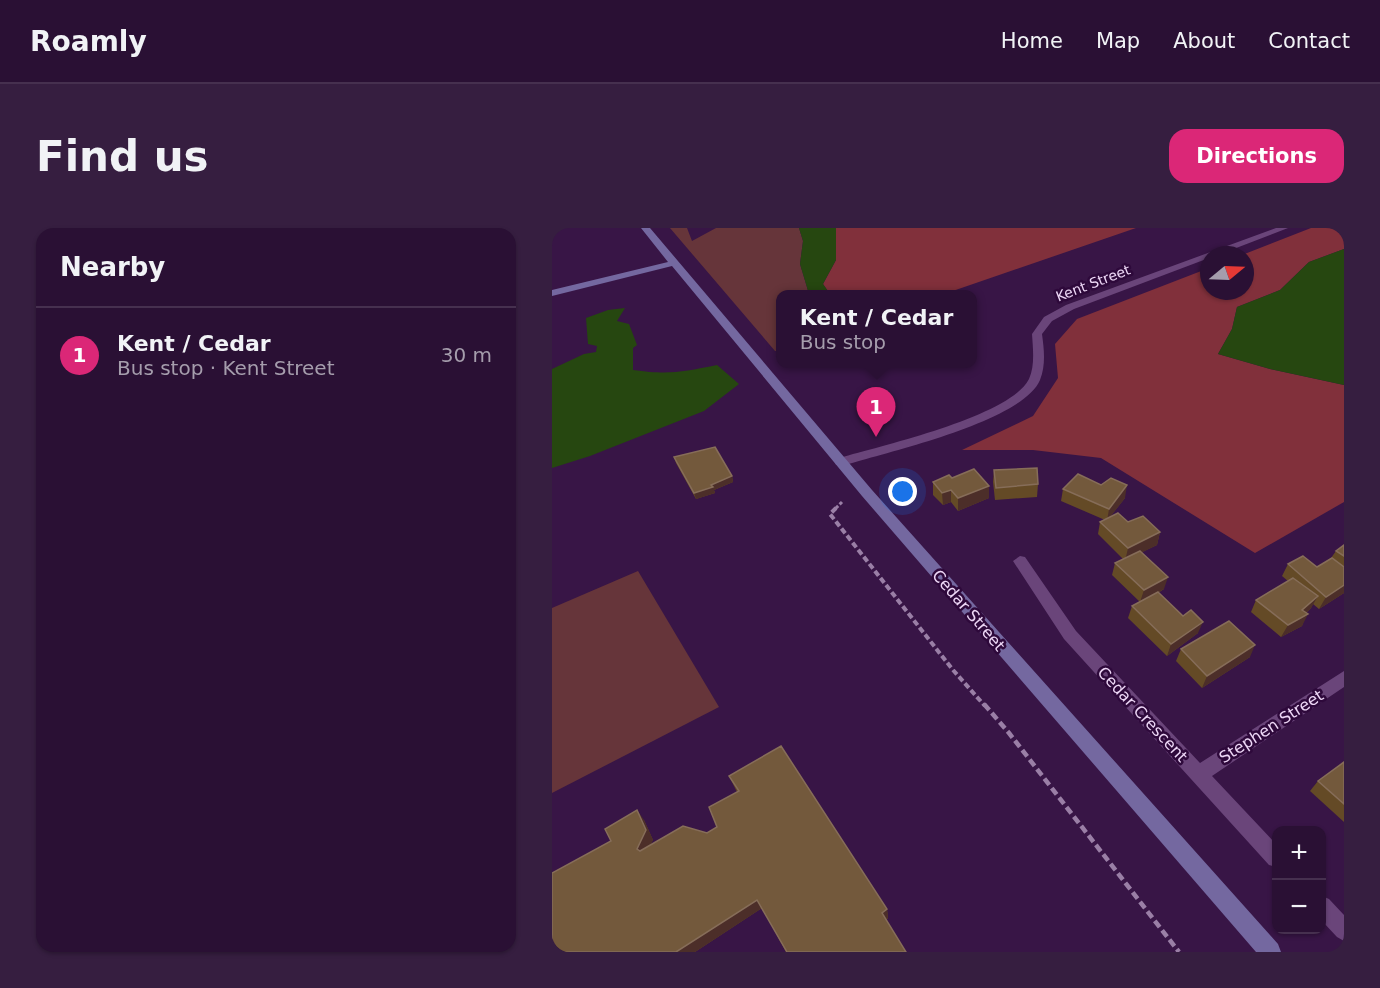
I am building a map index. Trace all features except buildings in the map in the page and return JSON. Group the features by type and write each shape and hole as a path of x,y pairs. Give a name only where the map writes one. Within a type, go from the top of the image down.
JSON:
{"main road":[{"name":"Cedar Street","path":"645,228 841,462 1270,952"},
{"path":"552,293 674,263"}],"street":[{"name":"Kent Street","path":"1235,246 1284,228"},
{"name":"Kent Street","path":"841,462 995,414 1019,398 1034,380 1039,359 1037,334 1048,319 1070,307 1200,259"},
{"name":"Cedar Crescent","path":"1020,561 1070,635 1272,854"},
{"name":"Stephen Street","path":"1199,774 1344,678"},
{"path":"1326,910 1344,930"}],"path":[{"path":"842,502 830,514 953,670 1009,734 1179,952"}],"shaded area":[{"path":"670,228 687,228 692,241 716,228 799,228 803,241 800,264 808,290 776,290 775,351"},
{"path":"799,228 836,228 836,260 823,284 827,290 808,290 800,264 803,241"},
{"path":"836,228 1136,228 956,290 827,290 823,284 836,260"},
{"path":"1311,228 1344,228 1344,249 1309,262 1280,290 1237,307 1232,329 1218,354 1270,369 1344,385 1344,502 1255,553 1101,458 1033,450 962,450 1033,416 1058,378 1055,344 1077,319 1200,271 1200,300 1254,300 1254,250"},
{"path":"1344,249 1344,385 1270,369 1218,354 1232,329 1237,307 1280,290 1309,262"},
{"path":"625,308 617,321 629,324 637,345 633,348 633,370 675,372 717,365 739,384 704,411 590,456 552,468 552,369 584,354 596,352 597,346 588,344 586,318 608,310"},
{"path":"638,571 719,707 552,793 552,608"}],"place":[{"name":"Kent / Cedar","path":"876,437"}]}
